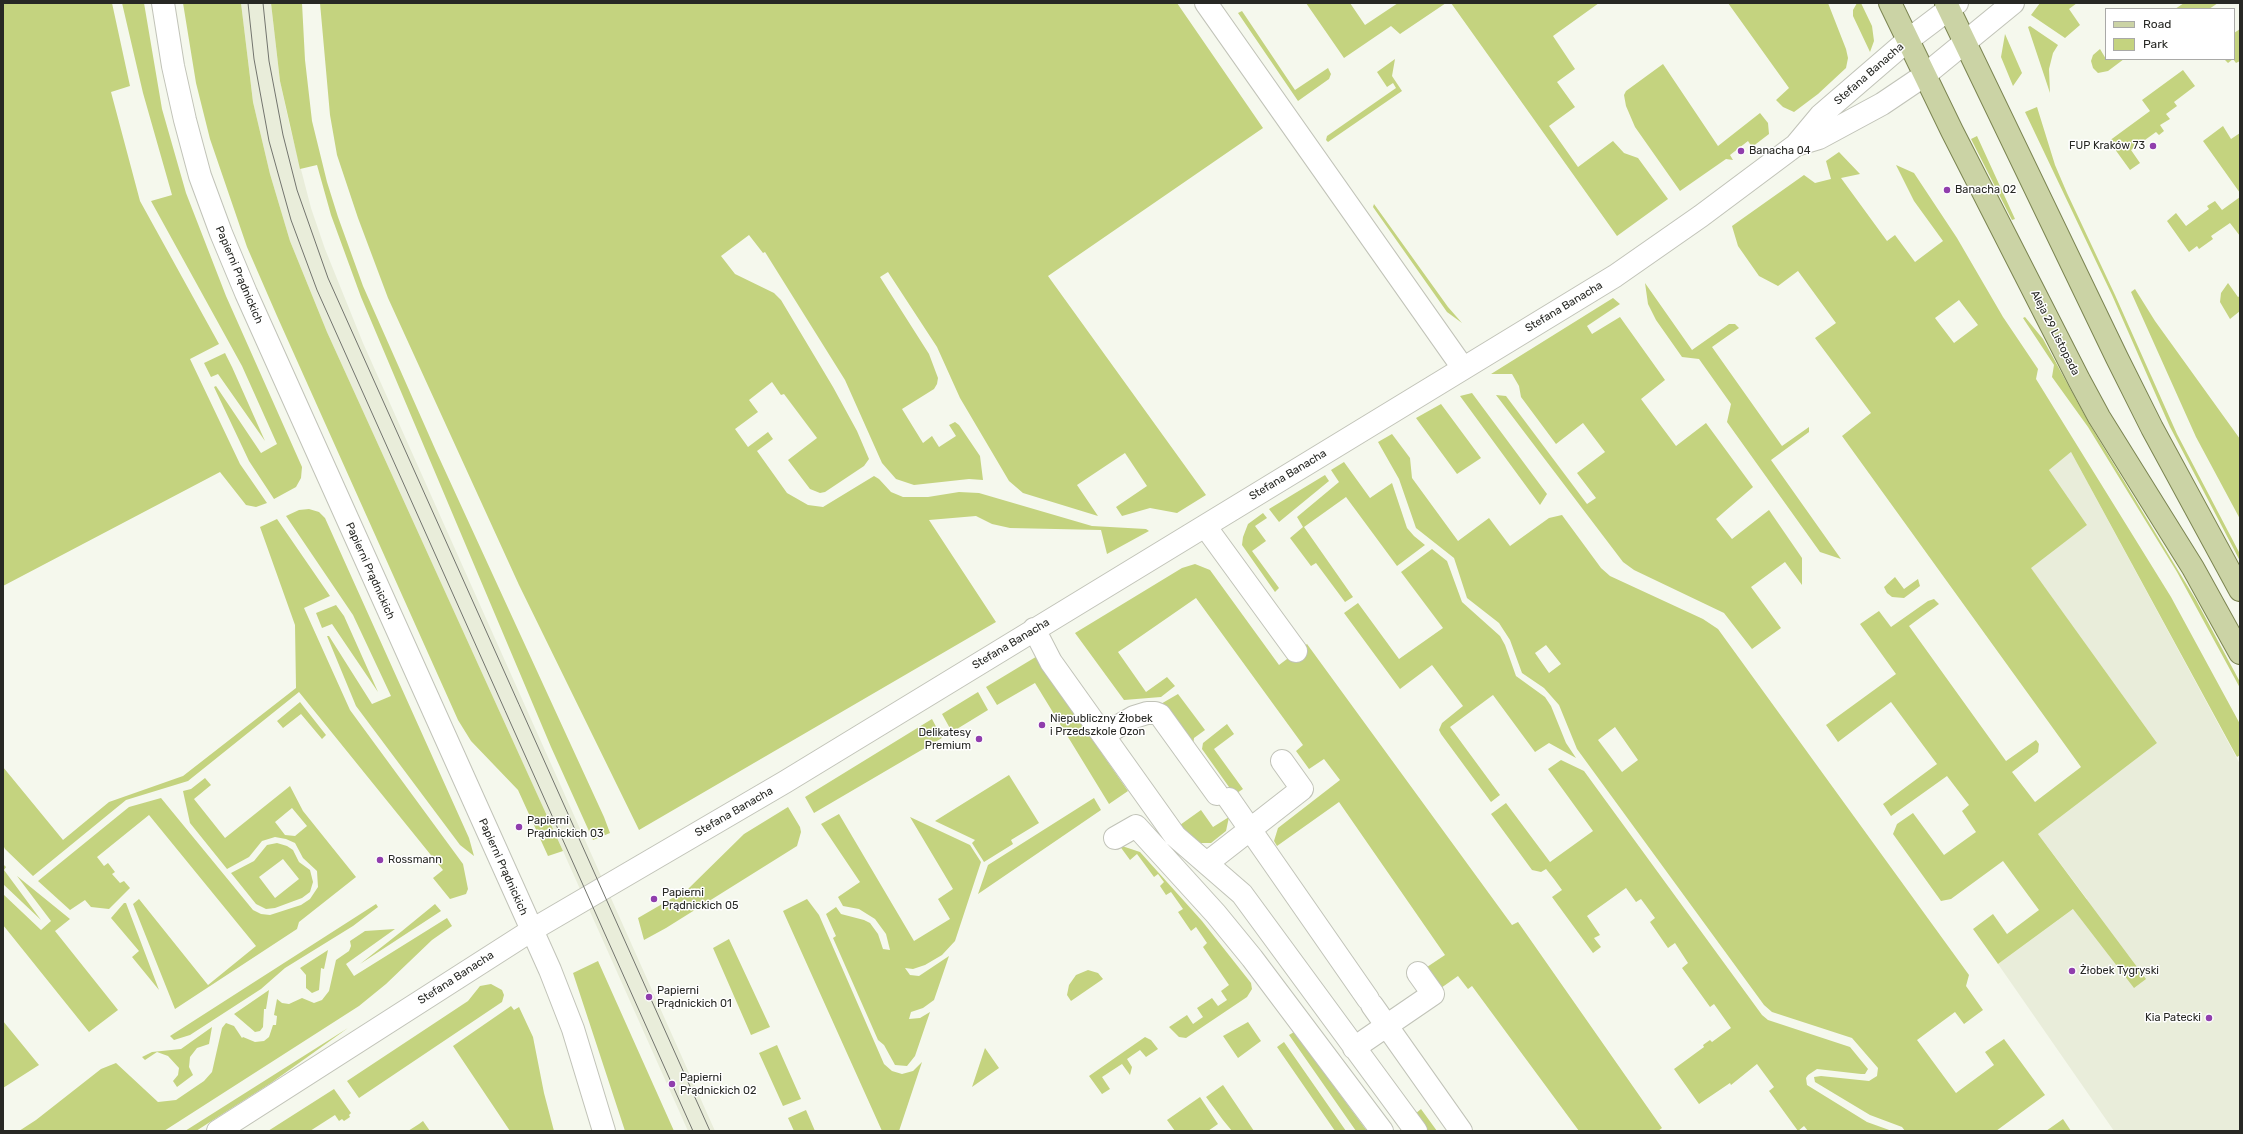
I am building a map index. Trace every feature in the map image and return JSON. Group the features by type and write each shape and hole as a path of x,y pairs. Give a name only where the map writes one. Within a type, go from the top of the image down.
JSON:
{"main road":[{"name":"Aleja 29 Listopada","path":"1890,3 1925,75 2099,417 2193,568 2240,653"},
{"path":"1950,5 1965,44 2141,407 2240,590"}],"street":[{"name":"Papierni Prądnickich","path":"164,3 172,66 192,149 208,198 233,264 562,998 604,1131"},
{"path":"1206,3 1463,368"},
{"name":"Stefana Banacha","path":"1796,145 1834,130 1882,104 1925,75 1965,44 2013,3"},
{"name":"Stefana Banacha","path":"218,1131 532,930 785,782 1621,272 1796,145 1821,115 1950,5"},
{"path":"1205,526 1296,651"},
{"path":"1034,629 1051,662 1175,836 1242,894 1416,1131"},
{"path":"1103,735 1134,717 1147,713 1155,713 1160,715 1223,797 1250,829 1462,1131"},
{"path":"1207,863 1302,789 1282,761"},
{"path":"1115,838 1136,826 1216,914 1252,958 1382,1131"},
{"path":"1354,1048 1433,994 1418,973"}],"shaded area":[{"path":"241,3 271,3 280,81 290,127 311,208 325,249 363,343 715,1131 688,1131 563,851 327,332 290,241 270,174 253,102"},
{"path":"2071,452 2240,764 2240,1131 2114,1131 1998,964 2087,899 2038,834 2157,743 2030,567 2087,525 2049,470"}],"green space":[{"path":"3,3 112,3 130,86 111,92 140,201 219,344 190,359 240,464 267,503 256,507 246,505 220,472 3,586"},
{"path":"122,3 144,3 162,109 186,193 226,296 302,467 301,478 296,487 274,499 249,461 214,387 216,386 261,453 277,444 242,366 151,201 172,195 143,93"},
{"path":"183,3 241,3 253,102 270,174 290,241 327,332 563,851 548,856 518,790 471,741 458,720 247,247 210,139 196,83"},
{"path":"271,3 302,3 305,60 312,121 327,182 338,217 363,286 436,451 604,817 610,833 593,840 551,747 361,297 331,215 317,165 300,169 280,81"},
{"path":"320,3 1177,3 1263,128 1048,276 1206,495 1177,513 1150,508 1122,516 1116,507 1147,486 1125,453 1077,485 1098,516 1023,493 1009,481 960,398 937,347 888,272 880,277 929,354 938,378 934,389 902,409 923,443 932,436 939,447 956,436 949,425 955,422 959,425 980,456 983,480 969,479 914,485 896,479 882,463 845,380 765,252 763,253 749,235 721,256 735,274 774,293 781,300 833,387 857,431 869,459 864,466 825,492 820,493 810,489 788,460 817,438 784,394 781,395 772,382 749,400 758,412 735,429 748,447 768,432 773,439 757,451 787,493 808,505 823,507 874,476 879,479 891,492 903,497 928,497 959,492 979,493 1092,526 1146,529 1149,531 1107,554 1101,530 1010,528 992,524 976,516 929,520 996,622 639,830 519,585 388,298 358,218 337,155 330,115"},
{"path":"1306,3 1350,3 1365,25 1398,3 1446,3 1400,34 1391,26 1344,58"},
{"path":"1451,3 1599,3 1553,36 1575,69 1557,82 1575,107 1549,126 1578,167 1613,141 1624,153 1638,158 1668,199 1617,236"},
{"path":"1728,3 1828,3 1846,49 1848,58 1846,68 1818,94 1794,112 1783,107 1776,100 1789,88"},
{"path":"1857,3 1861,3 1872,26 1874,41 1870,52 1853,16 1853,10"},
{"path":"2040,3 2077,3 2069,9 2080,25 2065,38 2031,15"},
{"path":"2184,3 2218,3 2210,8 2176,8"},
{"path":"1242,11 1295,90 1328,68 1331,74 1329,79 1298,101 1238,13"},
{"path":"2030,26 2058,45 2053,53 2049,69 2050,93 2028,27"},
{"path":"2240,29 2240,61 2236,63 2234,60 2235,60 2235,32"},
{"path":"2005,34 2022,73 2013,86 2001,57"},
{"path":"2100,49 2105,60 2123,60 2108,71 2098,73 2093,68 2091,61 2093,55"},
{"path":"1395,59 1392,76 1402,91 1328,142 1326,140 1327,136 1396,88 1393,83 1387,87 1377,72"},
{"path":"2225,60 2232,60 2228,63"},
{"path":"1663,64 1718,146 1760,113 1768,123 1769,134 1752,147 1748,141 1730,155 1733,160 1726,159 1680,191 1635,127 1626,106 1624,95 1626,91"},
{"path":"2183,70 2195,86 2174,102 2177,106 2166,114 2170,119 2160,125 2164,131 2159,135 2156,132 2131,150 2140,163 2130,170 2109,141 2150,111 2142,100"},
{"path":"2037,107 2055,165 2067,193 2115,295 2177,434 2240,554 2240,561 2170,427 2112,295 2025,112"},
{"path":"2223,126 2231,139 2240,133 2240,193 2203,141"},
{"path":"1977,136 2015,219 2012,220 1971,139"},
{"path":"1839,152 1860,174 1841,178 1887,241 1895,235 1915,262 1943,241 1914,201 1896,165 1914,173 1957,238 2003,317 2038,369 2036,379 2171,597 2240,724 2240,755 2237,757 2071,452 2049,470 2087,525 2031,568 2157,743 2038,834 2146,979 2134,988 2073,909 1998,964 1973,929 1993,914 2007,934 2039,910 2003,861 1951,899 1941,901 1893,834 1897,824 1913,813 1944,855 1976,832 1962,811 1969,805 1947,776 1891,816 1883,804 1937,764 1891,702 1838,742 1826,725 1896,674 1860,624 1879,611 1891,627 1928,601 1934,599 1939,604 1909,626 2006,761 2036,740 2039,744 2038,752 2012,772 2035,802 2081,767 1842,436 1871,413 1815,338 1836,323 1798,271 1778,286 1759,276 1738,246 1732,226 1804,175 1815,183 1831,179 1826,161","holes":["1959,300 1978,325 1954,343 1935,318"]},
{"path":"2240,197 2240,236 2230,223 2211,236 2213,239 2199,249 2197,246 2189,252 2167,221 2176,213 2186,226 2209,209 2207,206 2215,201 2222,210"},
{"path":"1374,204 1448,307 1462,323 1447,312 1373,207"},
{"path":"1645,283 1692,350 1729,324 1735,324 1739,328 1712,347 1782,446 1809,427 1809,432 1771,460 1841,559 1820,552 1727,422 1731,404 1699,359 1682,357 1656,320 1648,304"},
{"path":"2228,283 2238,297 2240,296 2240,311 2230,319 2220,302 2221,293"},
{"path":"2135,289 2155,321 2240,439 2240,519 2196,437 2131,292"},
{"path":"1613,298 1620,304 1587,326 1592,334 1620,317 1665,380 1641,399 1676,446 1706,423 1753,487 1716,519 1732,539 1769,510 1802,558 1802,585 1785,562 1751,587 1781,628 1752,649 1724,613 1634,570 1623,562 1496,395 1506,396 1587,504 1596,498 1577,473 1605,452 1583,423 1556,444 1521,397 1519,386 1512,374 1491,374"},
{"path":"2025,317 2043,339 2090,425 2196,600 2240,682 2240,688 2177,572 2088,427 2052,377 2054,365 2023,318"},
{"path":"225,353 265,441 218,374 211,377 204,363"},
{"path":"1472,393 1547,494 1540,505 1460,396"},
{"path":"1441,404 1481,458 1457,474 1416,418"},
{"path":"1392,434 1410,458 1412,478 1458,541 1489,518 1510,546 1549,518 1562,515 1601,568 1610,576 1703,619 1718,629 1969,975 1966,986 1983,1010 1964,1024 1955,1012 1917,1040 1956,1093 1994,1065 1985,1052 2004,1039 2045,1095 1996,1131 1905,1131 1902,1127 1870,1115 1815,1082 1814,1077 1821,1076 1869,1081 1877,1076 1878,1068 1852,1038 1772,1012 1764,1005 1577,749 1559,705 1544,688 1522,673 1510,640 1499,623 1467,598 1454,558 1416,528 1399,479 1378,442","holes":["1546,645 1561,664 1549,673 1535,653","1615,727 1638,760 1622,772 1598,740"]},
{"path":"1344,462 1370,498 1392,483 1407,528 1425,545 1397,566 1346,497 1304,527 1353,597 1345,602 1316,563 1311,566 1290,538 1303,527 1297,517 1339,482 1331,470"},
{"path":"1325,475 1329,481 1279,522 1269,509"},
{"path":"309,509 319,512 325,518 469,838 474,856 460,845 356,706 327,636 329,636 372,704 391,696 353,615 286,516 299,510"},
{"path":"1263,513 1267,518 1255,526 1266,541 1252,551 1279,588 1275,592 1242,545 1243,537 1248,524"},
{"path":"277,519 330,596 304,608 350,710 463,864 468,889 466,894 450,899 433,878 443,870 299,692 188,781 126,800 33,876 5,849 3,845 3,767 63,840 109,802 183,776 296,688 295,625 260,527"},
{"path":"1432,549 1447,561 1462,602 1500,636 1505,645 1516,676 1545,697 1551,706 1566,743 1576,758 1549,743 1535,752 1493,695 1450,727 1500,795 1491,802 1439,730 1442,723 1463,706 1432,665 1400,689 1344,613 1358,603 1399,659 1443,628 1401,572"},
{"path":"1195,564 1210,570 1279,665 1307,644 1512,925 1518,922 1662,1128 1658,1131 1579,1131 1472,986 1468,989 1458,976 1441,988 1427,967 1445,955 1339,802 1277,846 1274,841 1278,828 1340,780 1324,759 1309,769 1296,751 1303,745 1196,598 1118,652 1146,692 1167,677 1175,686 1161,697 1124,700 1075,633 1182,568"},
{"path":"1895,577 1904,589 1918,579 1920,586 1904,598 1892,597 1887,593 1884,587"},
{"path":"336,605 344,616 378,692 332,624 322,628 316,613"},
{"path":"1039,655 1044,670 1128,791 1109,804 1035,683 997,705 986,687"},
{"path":"978,692 988,710 952,732 942,714"},
{"path":"1178,694 1205,730 1194,738 1193,745 1159,705"},
{"path":"300,702 326,735 322,739 301,714 283,728 277,721"},
{"path":"932,719 942,738 814,813 805,797"},
{"path":"1227,724 1234,734 1214,749 1243,789 1231,797 1229,787 1202,749 1203,743"},
{"path":"1561,760 1584,771 1762,1015 1768,1020 1850,1047 1868,1069 1865,1074 1861,1074 1817,1069 1806,1078 1807,1085 1867,1122 1892,1131 1808,1131 1804,1126 1798,1131 1769,1091 1774,1087 1757,1064 1731,1085 1730,1083 1699,1104 1674,1069 1704,1047 1703,1045 1710,1040 1712,1042 1731,1028 1714,1004 1710,1007 1682,968 1688,963 1675,943 1668,948 1650,922 1655,918 1641,899 1636,902 1626,888 1587,916 1600,935 1594,938 1601,947 1593,953 1552,897 1562,890 1554,879 1546,869 1541,872 1532,870 1491,814 1506,803 1550,862 1593,831 1548,769"},
{"path":"1009,775 1039,823 1011,840 1013,844 984,862 972,843 975,840 935,821"},
{"path":"205,778 211,785 194,799 225,838 290,786 303,811 356,877 299,922 297,929 175,1009 133,904 139,899 208,985 256,946 149,815 97,857 104,866 108,863 115,872 112,874 120,883 124,881 130,888 109,909 91,907 85,900 70,910 38,881 129,807 161,798 253,910 261,914 270,915 301,905 310,899 318,887 317,871 303,858 295,843 286,839 275,837 262,841 249,857 227,869 190,823 183,791 191,789","holes":["292,808 307,826 295,836 285,835 275,822"]},
{"path":"1094,798 1101,810 978,894 988,865"},
{"path":"788,807 800,827 801,832 797,846 666,928 644,940 638,918 688,889 744,834"},
{"path":"1201,810 1213,827 1229,817 1226,831 1211,843 1196,843 1180,825"},
{"path":"839,814 914,941 950,919 938,899 953,889 910,817 970,845 981,862 955,941 942,955 925,965 913,969 905,968 910,975 919,976 949,956 934,1000 923,1008 911,1012 909,1019 920,1018 930,1012 915,1056 907,1066 895,1065 884,1045 878,1040 833,938 836,936 826,914 836,907 841,914 870,923 878,934 883,949 890,950 886,934 875,919 859,909 843,906 838,897 860,882 821,824"},
{"path":"277,843 287,846 293,850 299,862 310,870 313,882 310,892 302,898 275,908 266,909 256,904 231,873 254,861 267,845","holes":["283,859 299,879 275,898 259,877"]},
{"path":"1119,845 1140,852 1202,921 1251,983 1252,989 1247,997 1186,1038 1179,1037 1169,1027 1187,1015 1193,1024 1203,1017 1197,1008 1212,998 1218,1006 1227,1000 1221,991 1229,985 1203,947 1207,943 1196,927 1191,931 1178,912 1183,909 1171,892 1166,895 1160,886 1164,882 1158,874 1154,877 1137,854 1130,860"},
{"path":"3,864 6,867 4,870 41,920 3,884"},
{"path":"17,876 70,919 55,931 118,1010 89,1032 3,925 3,894 41,930 51,921"},
{"path":"807,899 819,915 884,1064 892,1071 902,1074 913,1071 922,1062 899,1131 882,1131 783,911"},
{"path":"124,903 126,903 159,990 132,957 139,951 111,918"},
{"path":"376,904 378,907 353,926 285,968 261,989 190,1035 174,1040 170,1036"},
{"path":"435,904 441,911 360,964 402,931"},
{"path":"447,918 452,926 432,940 386,984 359,1006 164,1131 19,1131 36,1120 101,1069 116,1063 158,1102 176,1100 204,1081 212,1072 222,1028 226,1023 234,1026 242,1038 243,1037 255,1042 264,1041 269,1037 273,1025 276,1025 277,1016 274,1015 277,999 282,1003 289,1004 302,998 314,1003 322,1000 329,991 336,960 349,951 351,946 350,941 365,931 395,929 346,964 354,976"},
{"path":"729,939 770,1027 751,1035 713,948"},
{"path":"328,950 324,969 321,968 319,990 312,993 306,988 306,975 300,968"},
{"path":"598,961 674,1131 625,1131 573,973"},
{"path":"1088,970 1098,973 1103,979 1071,1001 1067,995 1069,985 1076,975"},
{"path":"491,984 502,990 504,995 502,1002 359,1098 347,1081 468,1001 480,986"},
{"path":"269,990 266,1009 264,1009 263,1027 260,1031 255,1032 234,1014"},
{"path":"511,1006 514,1010 519,1007 533,1037 544,1093 554,1131 510,1131 453,1046"},
{"path":"3,1021 39,1065 3,1088"},
{"path":"1248,1022 1261,1041 1238,1058 1223,1036"},
{"path":"212,1027 209,1044 197,1048 190,1057 189,1067 193,1075 177,1087 173,1081 178,1075 179,1068 168,1056 157,1052 145,1060 142,1057 152,1052 181,1049"},
{"path":"348,1028 271,1083 196,1131 185,1131"},
{"path":"1294,1032 1367,1131 1356,1131 1289,1035"},
{"path":"1145,1037 1151,1040 1158,1049 1146,1057 1140,1050 1127,1059 1132,1067 1130,1075 1122,1064 1102,1077 1110,1089 1102,1094 1089,1076"},
{"path":"1284,1042 1346,1131 1335,1131 1277,1047"},
{"path":"777,1045 801,1099 783,1106 759,1053"},
{"path":"985,1048 999,1068 972,1087"},
{"path":"1223,1085 1254,1131 1232,1131 1206,1097"},
{"path":"334,1089 351,1113 349,1115 350,1117 344,1121 342,1119 339,1121 335,1115 310,1131 268,1131"},
{"path":"1200,1097 1218,1124 1208,1131 1175,1131 1167,1120"},
{"path":"1421,1109 1437,1131 1428,1131 1415,1114"},
{"path":"806,1110 815,1131 794,1131 788,1118"},
{"path":"2063,1119 2071,1131 2046,1131"},
{"path":"423,1121 430,1131 408,1131 419,1124"}],"tram line":[{"path":"248,3 254,59 269,141 291,220 317,290 693,1131"},
{"path":"263,3 269,61 283,135 297,190 328,278 710,1131"}],"place":[{"name":"FUP Kraków 73","path":"2153,146"},
{"name":"Banacha 04","path":"1741,151"},
{"name":"Banacha 02","path":"1947,190"},
{"name":"Niepubliczny Żłobek i Przedszkole Ozon","path":"1042,725"},
{"name":"Delikatesy Premium","path":"979,739"},
{"name":"Papierni Prądnickich 03","path":"519,827"},
{"name":"Rossmann","path":"380,860"},
{"name":"Papierni Prądnickich 05","path":"654,899"},
{"name":"Żłobek Tygryski","path":"2072,971"},
{"name":"Papierni Prądnickich 01","path":"649,997"},
{"name":"Kia Patecki","path":"2209,1018"},
{"name":"Papierni Prądnickich 02","path":"672,1084"}]}
